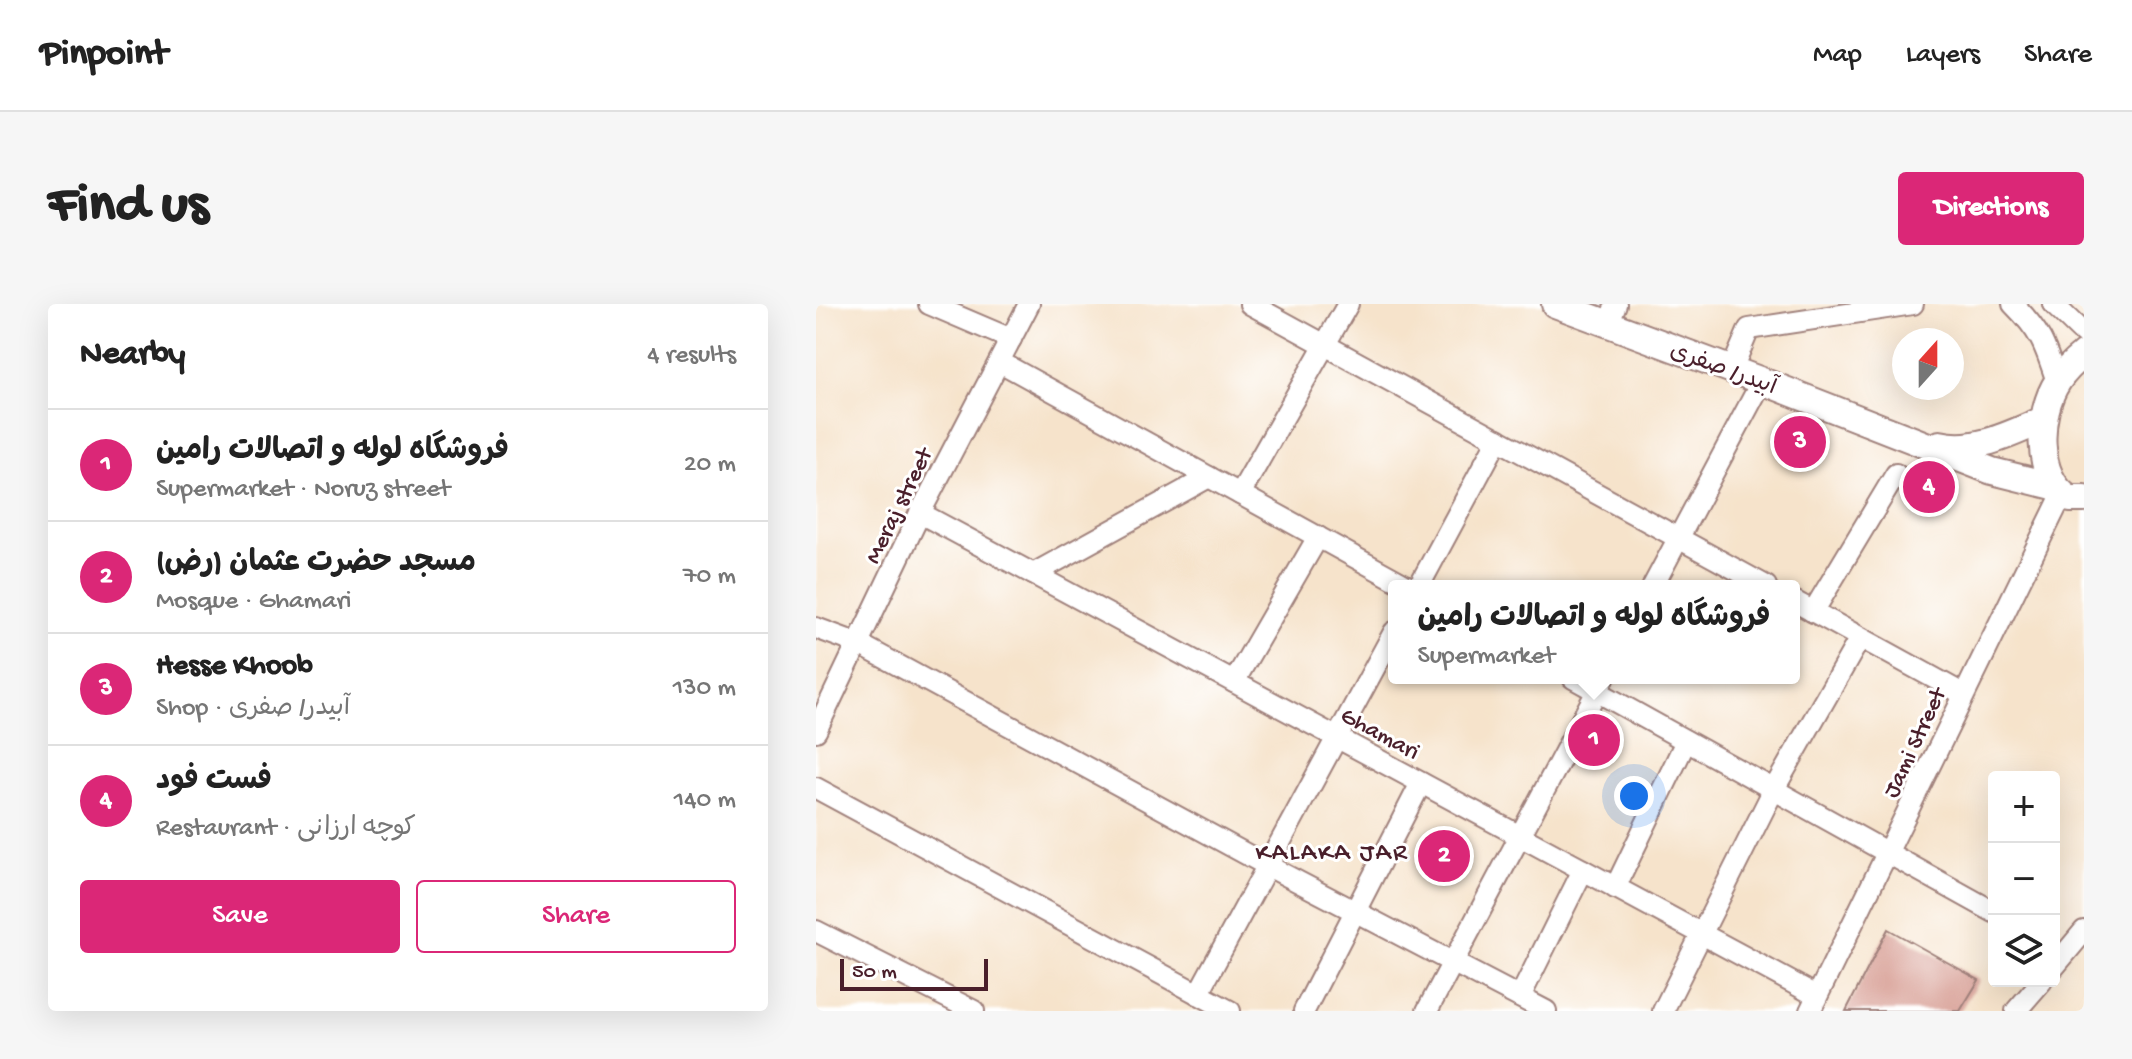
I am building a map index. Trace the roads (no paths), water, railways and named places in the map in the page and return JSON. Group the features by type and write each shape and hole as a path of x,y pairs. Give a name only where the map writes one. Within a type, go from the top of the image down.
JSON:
{"main road":[{"name":"آبیدر/ صفری","path":"1555,304 1612,315 1732,369 1892,433"},
{"path":"2073,496 2046,469 2043,420 2057,382 2084,354"},
{"path":"1892,433 1951,447 1998,439 2043,420"},
{"path":"1892,433 1992,471 2073,496"}],"street":[{"path":"929,304 1011,339"},
{"name":"Meraj street","path":"816,731 920,513 1029,304"},
{"path":"1250,304 1755,580"},
{"path":"1240,494 1348,304"},
{"path":"1732,369 1749,329 1913,304"},
{"path":"2013,304 2035,325 2046,346 2057,382"},
{"path":"2053,304 2084,334"},
{"path":"1000,362 1396,580"},
{"path":"1656,580 1762,381"},
{"path":"1422,580 1498,439"},
{"path":"1813,612 1896,474"},
{"path":"1033,574 1209,477"},
{"name":"Jami Street","path":"1813,1004 1889,853 1963,694 2073,496"},
{"name":"Ghamari","path":"920,513 1701,934 1813,1004"},
{"path":"1234,682 1318,537"},
{"path":"1800,604 1963,694"},
{"path":"816,628 859,644 1268,866 1546,1011"},
{"path":"1663,1011 1774,789 1860,638"},
{"path":"1198,994 1388,643"},
{"path":"1427,1011 1601,685 1686,741 1988,909"},
{"path":"1615,888 1686,741"},
{"path":"1304,1011 1421,783"},
{"path":"816,788 1230,1011"},
{"path":"1520,997 1583,870"},
{"path":"816,931 974,1011"},
{"path":"2065,957 2084,931"},
{"path":"2016,1011 2037,987"}],"place":[{"name":"Hesse Khoob","path":"1800,442"},
{"name":"فست فود","path":"1929,487"},
{"name":"فروشگاه لوله و اتصالات رامین","path":"1594,740"},
{"name":"مسجد حضرت عثمان (رض)","path":"1444,856"}],"district":[{"name":"KALAKA JAR","path":"1332,850"}]}
